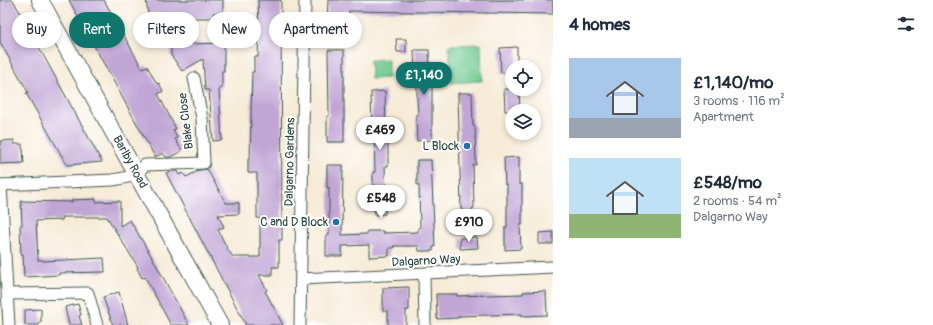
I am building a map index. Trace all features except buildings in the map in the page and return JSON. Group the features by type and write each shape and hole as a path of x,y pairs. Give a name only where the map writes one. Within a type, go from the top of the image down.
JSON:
{"street":[{"name":"Barlby Road","path":"40,0 220,325"},
{"name":"Dalgarno Gardens","path":"300,325 305,0"},
{"name":"Blake Close","path":"136,174 145,165 204,163 202,118 194,78"},
{"path":"9,325 1,185 113,180 127,178 136,174"},
{"name":"Dalgarno Way","path":"301,279 553,267"},
{"path":"424,274 425,325"},
{"path":"8,294 88,293 97,325"}],"green space":[{"path":"481,44 482,81 451,83 449,45"},
{"path":"388,59 388,78 371,79 370,60"}],"place":[{"name":"L Block","path":"467,146"},
{"name":"C and D Block","path":"336,222"}]}
